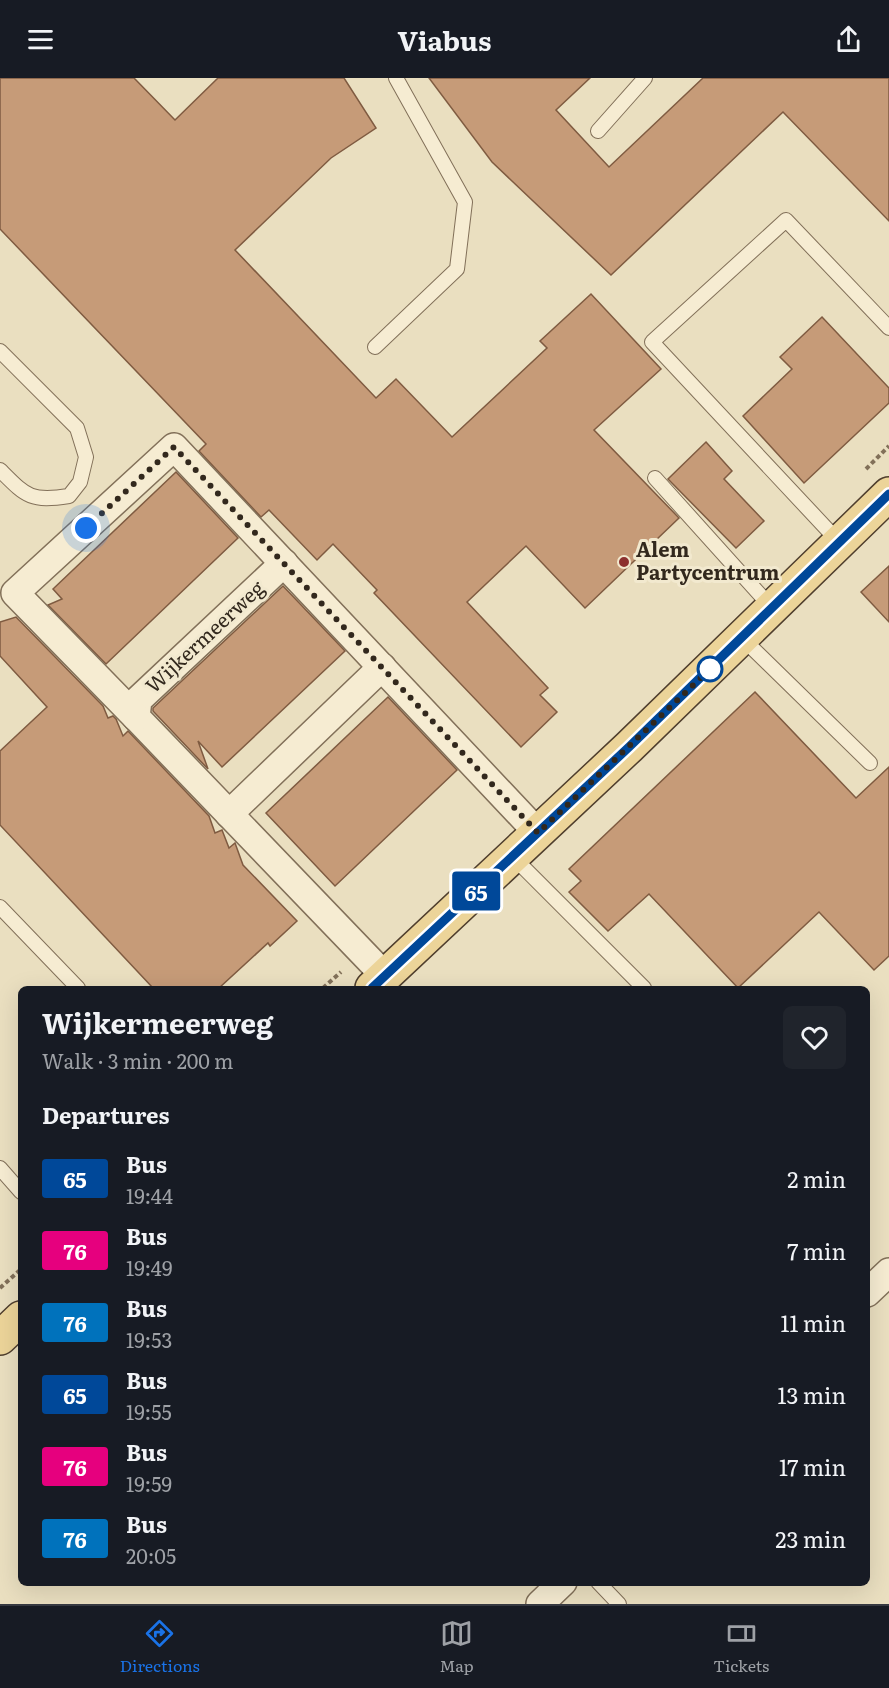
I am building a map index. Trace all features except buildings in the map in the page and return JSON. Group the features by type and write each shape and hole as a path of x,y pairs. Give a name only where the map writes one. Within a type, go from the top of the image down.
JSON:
{"main road":[{"name":"Wijkermeerweg","path":"379,982 742,638 889,494"},
{"path":"0,1338 18,1321"}],"street":[{"name":"Wijkermeerweg","path":"379,982 229,814 15,593 174,447 538,833"},
{"name":"Wijkermeerweg","path":"136,717 138,700 284,563"},
{"path":"229,814 382,667"},
{"path":"870,1290 889,1272"},
{"path":"540,1604 559,1586"}],"lane":[{"path":"375,347 457,269 465,202 396,78"},
{"path":"598,131 645,78"},
{"path":"839,542 652,342 786,220 889,328"},
{"path":"0,351 77,428 86,457 80,482 69,496 48,500 24,495 0,470"},
{"path":"655,478 772,608"},
{"path":"742,638 870,763"},
{"path":"513,857 642,986"},
{"path":"0,907 76,986"},
{"path":"0,1168 18,1189"},
{"path":"602,1586 619,1604"}],"path":[{"path":"0,1288 18,1272"}],"bus line":[{"name":"65","path":"374,986 629,747 889,494"}],"place":[{"name":"Alem Partycentrum","path":"624,562"}],"route":[{"path":"86,528 174,447 538,833 710,669"}]}
